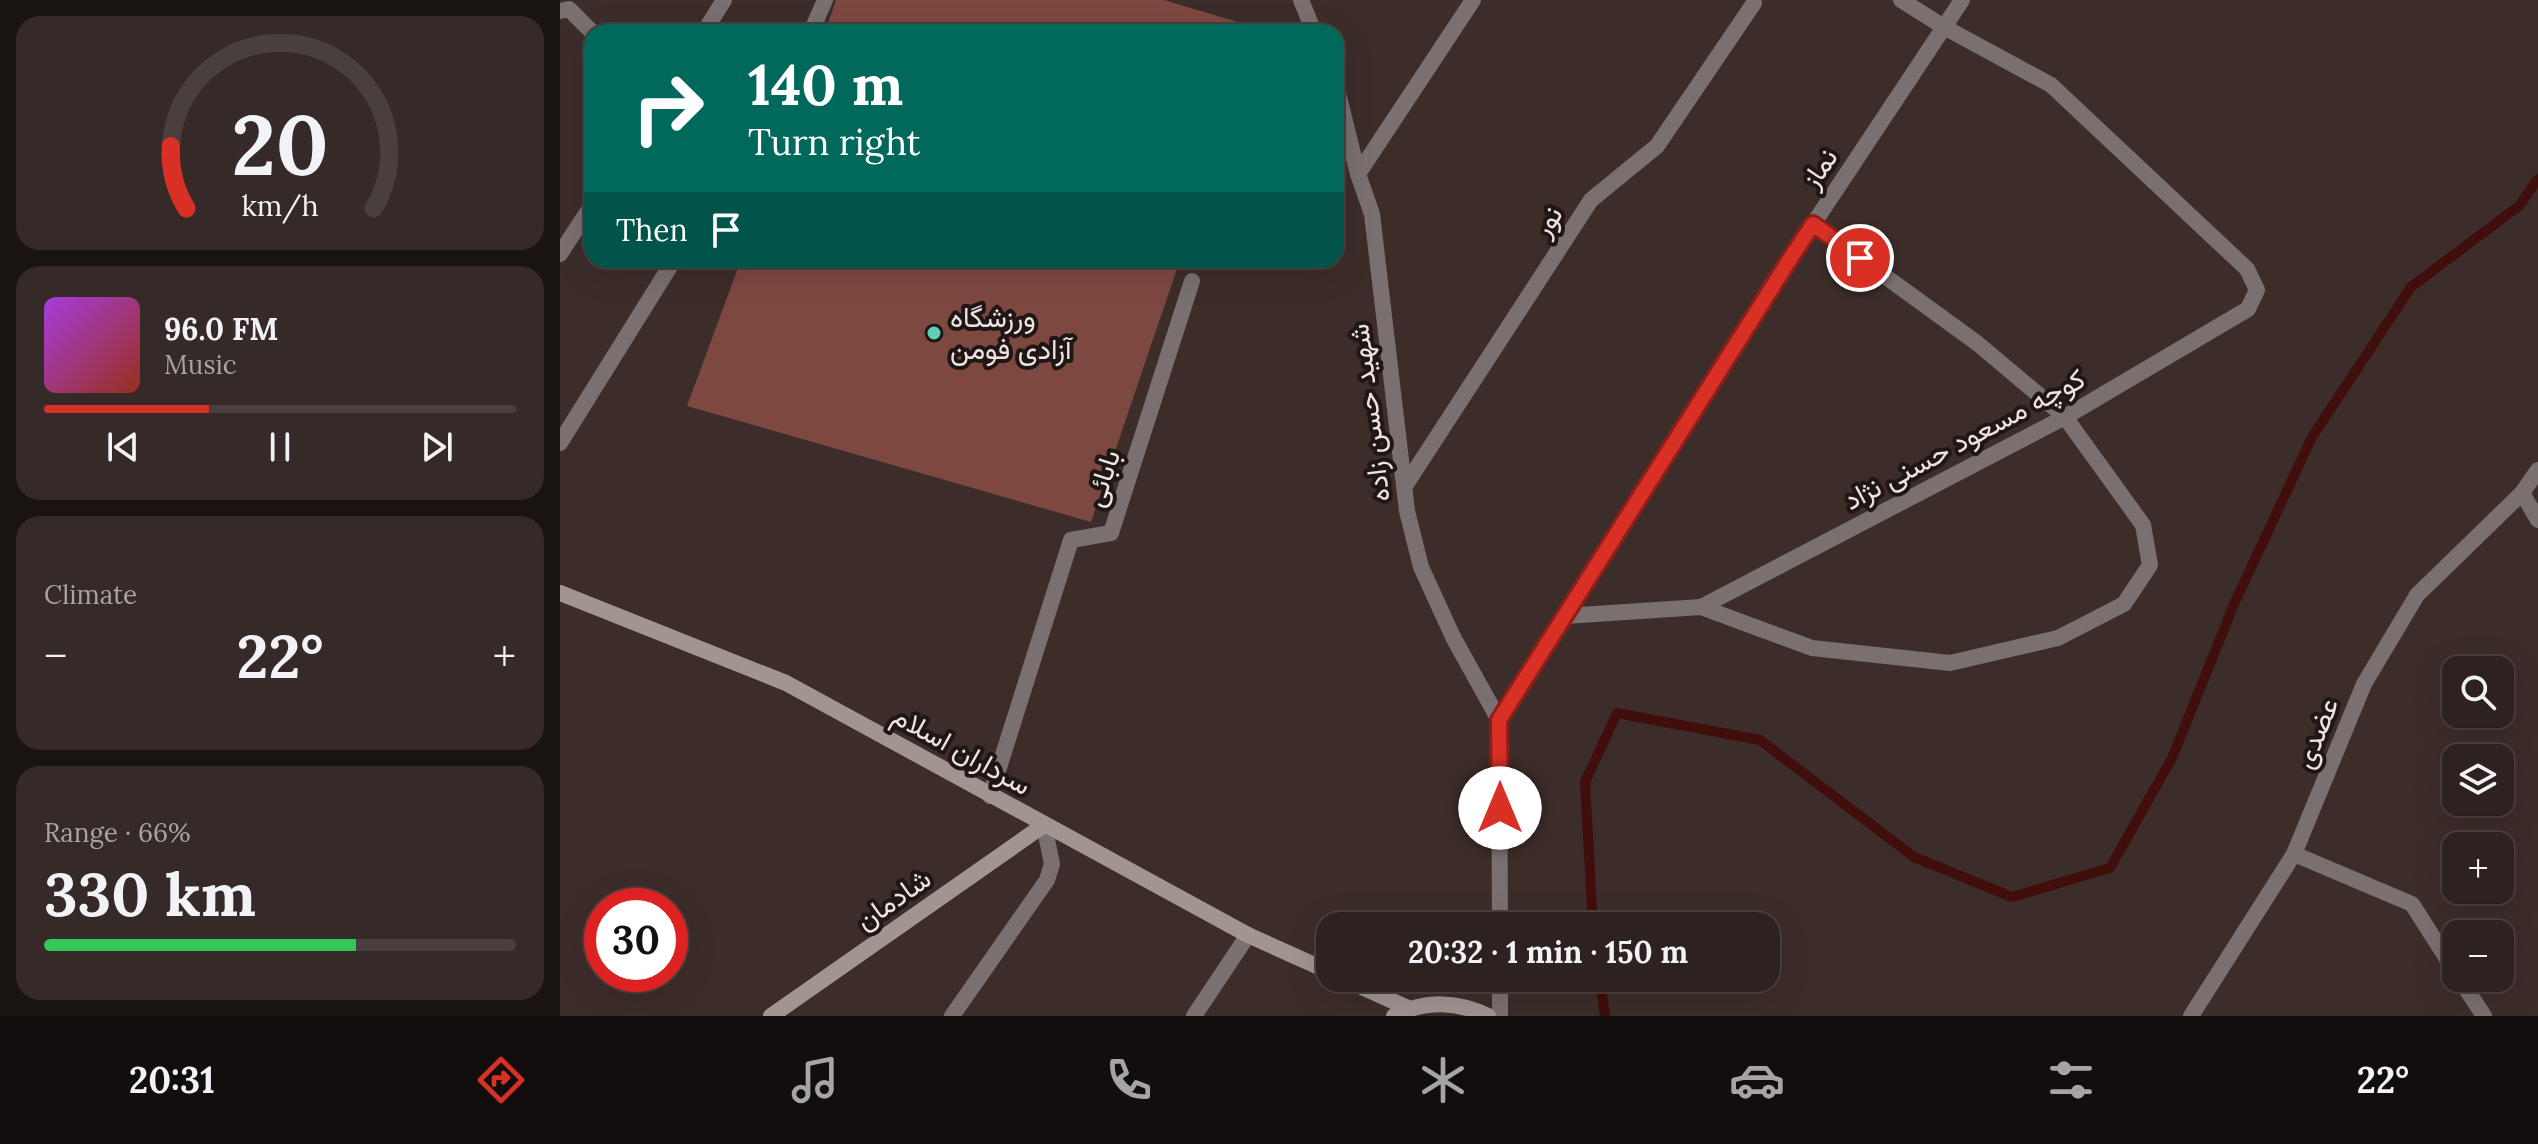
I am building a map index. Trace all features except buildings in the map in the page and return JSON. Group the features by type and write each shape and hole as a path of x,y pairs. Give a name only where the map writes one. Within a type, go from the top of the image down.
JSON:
{"street":[{"path":"709,24 724,0"},
{"path":"814,24 825,0"},
{"path":"1301,0 1311,24"},
{"path":"1358,174 1473,0"},
{"path":"1901,0 1944,27"},
{"name":"نماز","path":"1499,720 1813,224 1962,0"},
{"name":"نور","path":"1405,486 1591,200 1657,146 1754,3"},
{"path":"560,11 569,9 584,24"},
{"name":"کوچه مسعود حسنی نژاد","path":"1701,607 2065,417 2248,309 2257,290 2247,269 2051,85 1944,27"},
{"name":"شهید حسن زاده","path":"1344,117 1372,214 1407,511 1421,567 1453,637 1499,720"},
{"path":"560,254 584,217"},
{"path":"1565,616 1701,607 1812,648 1950,663 2058,638 2124,604 2150,565 2143,525 2065,417 1977,343 1813,224"},
{"path":"560,443 669,268"},
{"name":"بابائی","path":"990,796 1071,540 1111,533 1192,281"},
{"name":"عضدی","path":"2191,1016 2294,854 2364,684 2417,595 2522,493 2538,470"},
{"path":"2522,493 2538,520"},
{"name":"سرداران اسلام","path":"560,593 786,683 1248,935 1316,966"},
{"path":"1499,720 1500,912"},
{"path":"952,1016 1047,880 1052,864 1044,825"},
{"name":"شادمان","path":"771,1016 1044,825"},
{"path":"2294,854 2412,904 2442,951"},
{"path":"1194,1016 1248,935"},
{"path":"1366,992 1401,1012 1440,1003 1472,1008 1488,1016"},
{"path":"1500,992 1500,1016"},
{"path":"2468,992 2484,1016"}],"shaded area":[{"path":"836,0 1164,0 1245,24 828,24"},
{"name":"ورزشگاه آزادی فومن","path":"738,268 1177,268 1091,522 687,406"}],"waterway":[{"path":"1592,912 1585,782 1617,713 1760,740 1914,857 2012,897 2110,868 2172,758 2235,602 2312,437 2411,287 2519,206 2538,179"},
{"path":"1602,992 1605,1016"}],"place":[{"name":"ورزشگاه آزادی فومن","path":"934,333"}],"route":[{"path":"1500,808 1499,720 1790,259 1813,224 1860,258"}]}
